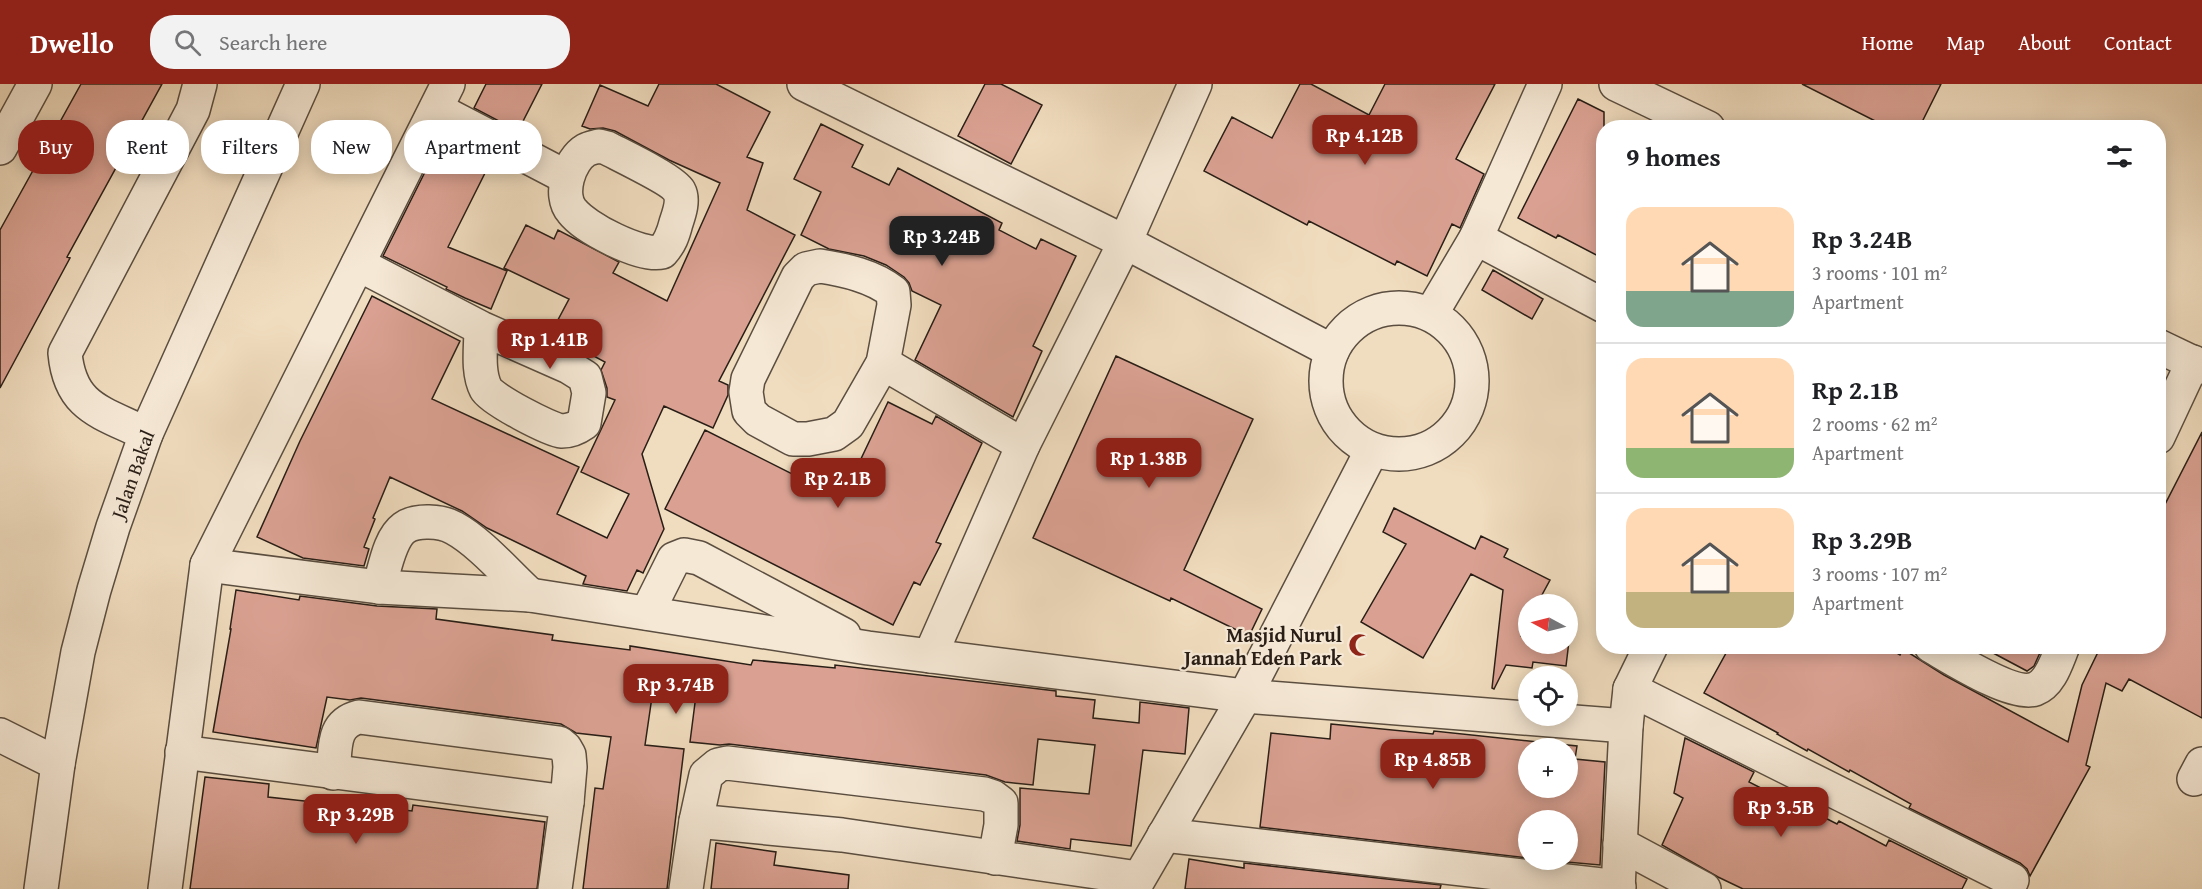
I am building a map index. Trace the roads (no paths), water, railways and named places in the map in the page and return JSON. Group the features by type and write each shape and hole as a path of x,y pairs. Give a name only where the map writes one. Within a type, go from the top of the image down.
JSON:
{"street":[{"path":"0,148 35,84"},
{"path":"146,434 88,405 76,392 67,373 65,353 193,110 200,84"},
{"name":"Jalan Bakal","path":"41,889 58,764 78,652 94,590 146,434 303,84"},
{"path":"930,656 1023,445 1125,242 1195,84"},
{"path":"1431,314 1476,238 1545,84"},
{"path":"1616,84 1691,120"},
{"path":"810,85 1125,242 1332,351"},
{"path":"165,889 207,565 442,97 566,177"},
{"path":"1476,238 1596,302"},
{"path":"358,264 481,328"},
{"path":"820,266 842,270 884,285 893,292 894,305 883,363 848,424 834,434 808,440 793,438 758,420 749,411 746,392 748,379 798,277 806,269 820,266"},
{"path":"1408,307 1431,314 1451,329 1466,349 1472,373 1470,399 1460,422 1443,440 1421,451 1396,455 1372,450 1352,438 1336,420 1327,398 1326,374 1332,351 1344,331 1363,316 1385,308 1408,307"},
{"path":"2166,350 2197,365 2166,422"},
{"path":"883,363 1023,445"},
{"path":"696,821 842,835 995,858 1136,884 1245,696 1372,450"},
{"path":"379,587 393,543 404,528 414,523 428,522 452,526 469,538 530,595"},
{"path":"647,613 674,559 684,555 699,558 868,648"},
{"path":"207,565 379,587 530,595 868,648 1245,696 1626,726"},
{"path":"1164,835 1619,888 1626,726 1630,689 1647,654"},
{"path":"1946,654 2003,685 2021,690 2035,689 2048,679 2059,654"},
{"path":"1630,689 2012,880"},
{"path":"333,773 340,728 347,720 359,717 559,743 569,755 567,802 555,889"},
{"path":"0,735 58,764"},
{"path":"182,752 567,802"},
{"path":"686,889 696,821 706,775 718,765 727,763 961,791 993,797 1001,803 1001,825 995,858"},
{"path":"1620,843 1704,889"}],"place":[{"name":"Masjid Nurul Jannah Eden Park","path":"1360,645"}]}
